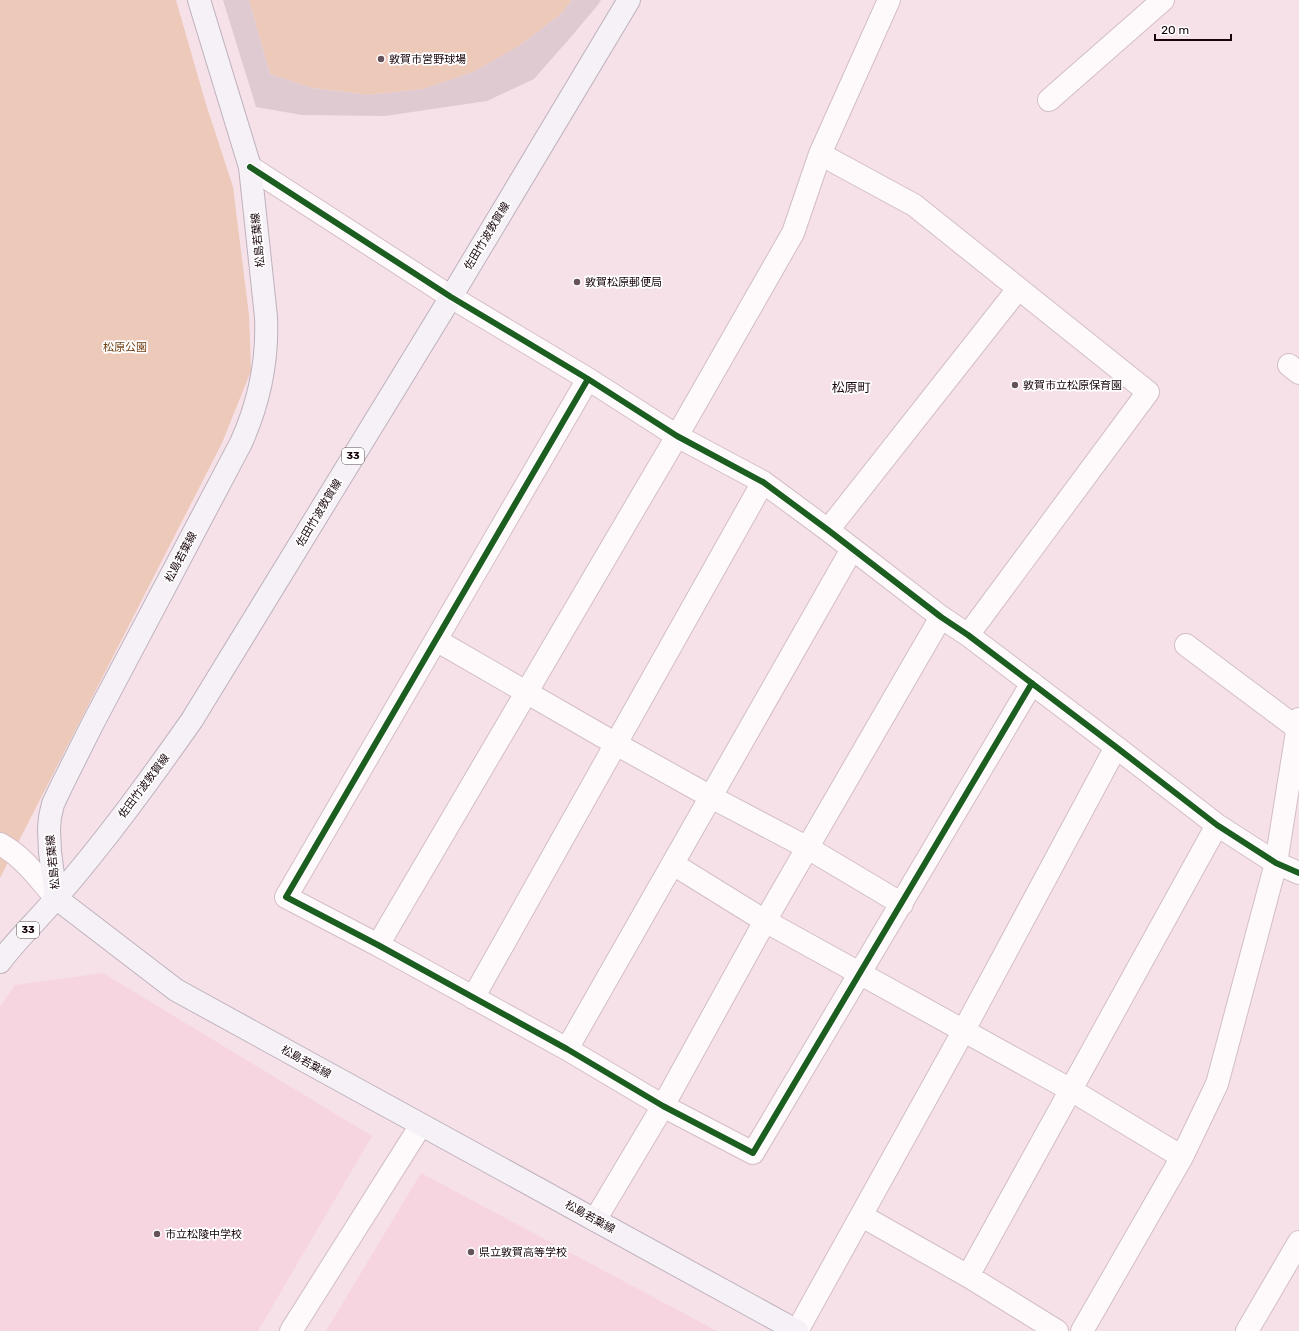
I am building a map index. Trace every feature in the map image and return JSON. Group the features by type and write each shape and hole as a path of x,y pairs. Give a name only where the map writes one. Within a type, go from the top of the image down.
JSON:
{"main road":[{"name":"松島若葉線","path":"199,0 250,167 264,295 266,336 263,372 255,407 241,443 92,725 53,804 49,829 50,852 56,898 176,990 797,1331"},
{"name":"佐田竹波敦賀線","path":"0,962 56,898 144,788 192,720 451,297 629,0"}],"street":[{"path":"378,945 677,436 793,233 820,154 889,0"},
{"path":"1049,100 1163,0"},
{"path":"820,154 914,205 1148,392 968,635"},
{"path":"250,167 451,297 588,379 677,436 763,482 941,617 968,635 1032,683 1217,825 1276,863 1299,873"},
{"path":"828,530 1018,289"},
{"path":"588,379 286,897 378,945 567,1049 663,1106 754,1153 1032,683"},
{"path":"473,998 763,482"},
{"path":"567,1049 852,549"},
{"path":"595,1220 663,1106 765,921 941,617"},
{"path":"436,640 616,744 711,797 808,848 902,904"},
{"path":"1082,1331 1182,1158 1218,1084 1276,863 1298,724 1186,645"},
{"path":"797,1331 964,1030 1116,747"},
{"path":"968,1276 1217,825"},
{"path":"0,844 18,855 56,898"},
{"path":"672,864 765,921 1071,1090 1182,1158"},
{"path":"291,1331 421,1125"},
{"path":"862,1216 968,1276 1057,1331"},
{"path":"1247,1331 1299,1242"}],"shaded area":[{"name":"市立松陵中学校","path":"103,973 372,1136 258,1331 0,1331 0,1007 15,985"},
{"name":"県立敦賀高等学校","path":"421,1173 717,1331 326,1331"}],"green space":[{"name":"松原公園","path":"0,0 176,0 205,101 233,187 249,315 251,371 222,443 0,878"},
{"name":"敦賀市営野球場","path":"249,0 572,0 562,13 519,46 473,72 423,89 368,95 312,88 270,74"}],"building":[{"path":"223,0 249,0 270,74 312,88 368,95 423,89 473,72 519,46 562,13 572,0 601,0 534,79 487,101 385,116 302,115 256,107"}],"cycle path":[{"path":"250,167 451,297 588,379 677,436 763,482 941,617 968,635 1217,825 1276,863 1299,873"},
{"path":"588,379 286,897 378,945 567,1049 663,1106 753,1153 1032,683"}],"place":[{"name":"敦賀市営野球場","path":"381,59"},
{"name":"敦賀松原郵便局","path":"577,282"},
{"name":"敦賀市立松原保育園","path":"1015,385"},
{"name":"市立松陵中学校","path":"157,1234"},
{"name":"県立敦賀高等学校","path":"471,1252"}],"district":[{"name":"松原町","path":"851,387"}]}
